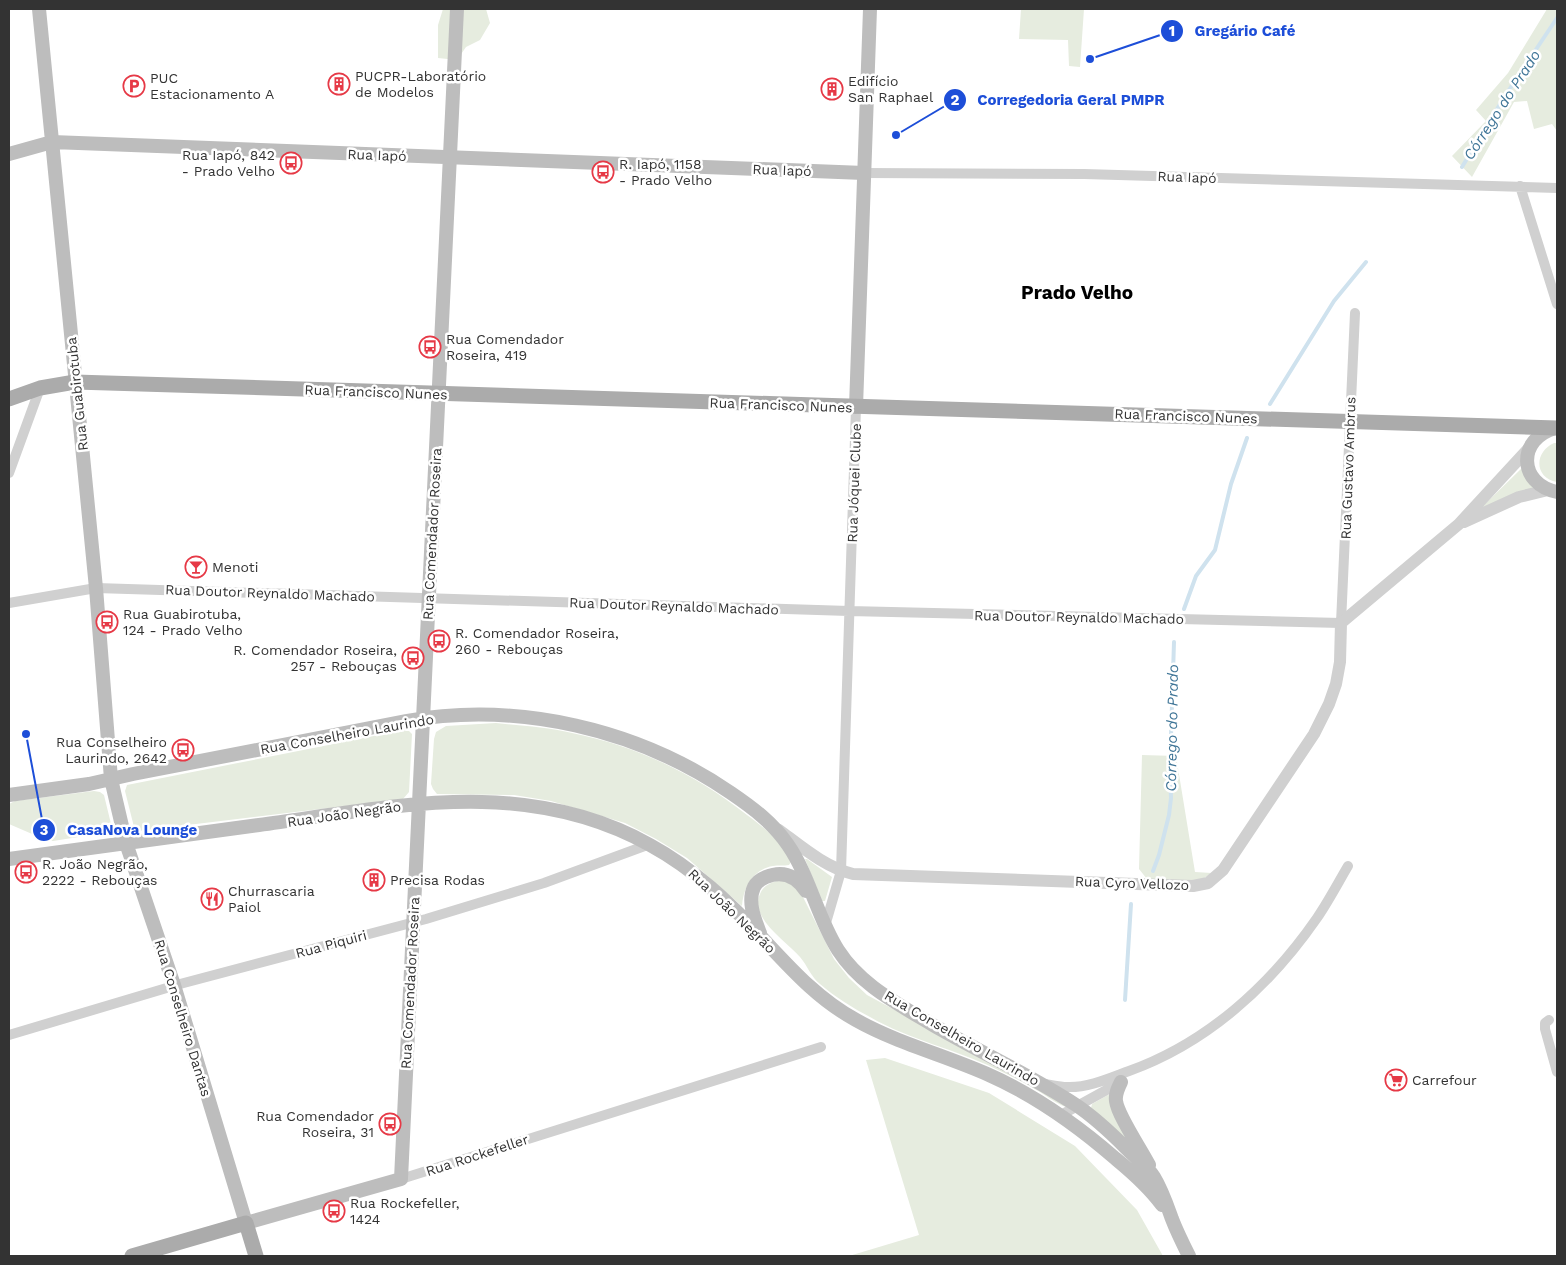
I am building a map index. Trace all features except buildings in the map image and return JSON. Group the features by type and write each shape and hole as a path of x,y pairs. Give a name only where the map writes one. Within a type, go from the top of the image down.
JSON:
{"main road":[{"name":"Rua Guabirotuba","path":"39,9 96,588 111,779"},
{"name":"Rua Comendador Roseira","path":"401,1179 457,9"},
{"name":"Rua Jóquei Clube","path":"856,407 870,9"},
{"name":"Rua Iapó","path":"9,154 52,142 864,173"},
{"name":"Rua Francisco Nunes","path":"9,398 40,388 76,382 438,395 1557,428"},
{"path":"1554,494 1541,487 1533,479 1528,469 1527,458 1530,447 1536,438 1545,431 1557,428"},
{"name":"Rua Conselheiro Laurindo","path":"9,795 89,784 423,718 497,715 534,718 610,734 644,746 687,766 720,786 770,823 787,844 798,862 825,926 839,952 857,973 874,988 962,1041 1042,1084 1077,1106 1107,1130 1153,1175"},
{"name":"Rua Conselheiro Dantas","path":"111,779 126,843 174,986 256,1256"},
{"name":"Rua João Negrão","path":"9,859 419,804 477,800 513,802 551,808 594,820 650,844 685,866 716,892 810,988 830,1004 857,1020 1020,1090 1061,1115 1092,1138 1139,1178 1158,1199 1173,1222"},
{"path":"762,937 752,908 754,887 761,879 774,874 785,874 794,877 801,884 818,910"},
{"path":"1121,1082 1116,1100 1118,1111 1165,1197 1173,1222 1189,1256"},
{"name":"Rua Rockefeller","path":"132,1256 401,1179"}],"street":[{"name":"Rua Iapó","path":"864,173 1084,174 1557,188"},
{"path":"1520,186 1557,304"},
{"name":"Rua Gustavo Ambrus","path":"1341,623 1355,313"},
{"path":"9,473 40,388"},
{"name":"Rua Jóquei Clube","path":"825,926 841,870 856,407"},
{"path":"1341,623 1459,524 1530,447"},
{"path":"1459,524 1519,497 1554,494"},
{"name":"Rua Doutor Reynaldo Machado","path":"9,603 96,588 850,612 1341,623"},
{"name":"Rua Cyro Vellozo","path":"770,823 824,861 853,874 1193,886 1208,883 1224,870 1314,734 1329,704 1338,676 1341,623"},
{"name":"Rua Piquiri","path":"9,1035 174,986 413,922 544,882 650,844"},
{"path":"1042,1084 1069,1087 1085,1086 1160,1059 1208,1031 1240,1006 1270,976 1317,918 1348,866"},
{"path":"1549,1020 1545,1023 1545,1028 1557,1072"},
{"name":"Rua Rockefeller","path":"401,1179 820,1046"},
{"path":"1061,1115 1121,1082 1143,1066"}],"shaded area":[{"path":"443,9 486,9 490,23 480,40 466,47 457,60 438,58 438,25"},
{"path":"1021,9 1084,9 1080,67 1069,66 1068,40 1019,39"},
{"path":"1547,9 1557,9 1557,131 1552,124 1534,129 1527,101 1514,102 1472,177 1452,156 1486,121 1476,110 1508,73"},
{"path":"1554,443 1557,443 1557,482 1549,480 1544,475 1539,464 1543,452"},
{"path":"1523,467 1533,488 1481,508"},
{"path":"496,723 553,729 596,739 642,754 686,774 727,800 766,830 783,848 791,862 789,865 766,868 755,875 750,880 744,893 742,906 687,858 625,823 551,801 514,795 437,794 431,784 436,732 446,726"},
{"path":"404,730 412,734 409,792 403,799 138,831 134,827 125,791 127,785"},
{"path":"1142,755 1176,756 1195,872 1212,873 1200,881 1147,879 1139,869"},
{"path":"94,791 104,795 111,824 104,833 53,841 46,840 9,824 9,804 15,801"},
{"path":"805,859 832,877 825,901 822,901"},
{"path":"784,880 799,889 834,959 849,978 867,995 1021,1078 1066,1105 1066,1107 996,1069 885,1025 826,989 814,978 800,957 764,920 760,912 758,903 764,888 777,881"},
{"path":"885,1058 989,1093 1075,1146 1137,1210 1163,1256 849,1256 919,1235 866,1060"},
{"path":"1108,1095 1135,1147 1091,1108 1092,1104"}],"waterway":[{"name":"Córrego do Prado","path":"1462,167 1505,96 1557,18"},
{"name":"Córrego do Prado","path":"1270,404 1334,301 1366,262"},
{"name":"Córrego do Prado","path":"1184,609 1196,576 1215,550 1231,484 1247,438"},
{"name":"Córrego do Prado","path":"1153,871 1169,815 1171,798 1170,768 1174,642"},
{"name":"Córrego do Prado","path":"1125,1000 1131,904"}],"place":[{"name":"Gregário Café","path":"1090,59"},
{"name":"PUCPR-Laboratório de Modelos","path":"339,84"},
{"name":"PUC Estacionamento A","path":"134,86"},
{"name":"Edifício San Raphael","path":"832,89"},
{"name":"Corregedoria Geral PMPR","path":"896,135"},
{"name":"Rua Iapó, 842 - Prado Velho","path":"291,163"},
{"name":"R. Iapó, 1158 - Prado Velho","path":"603,172"},
{"name":"Rua Comendador Roseira, 419","path":"430,347"},
{"name":"Menoti","path":"196,567"},
{"name":"Rua Guabirotuba, 124 - Prado Velho","path":"107,622"},
{"name":"R. Comendador Roseira, 260 - Rebouças","path":"439,641"},
{"name":"R. Comendador Roseira, 257 - Rebouças","path":"413,658"},
{"name":"CasaNova Lounge","path":"26,734"},
{"name":"Rua Conselheiro Laurindo, 2642","path":"183,750"},
{"name":"R. João Negrão, 2222 - Rebouças","path":"26,872"},
{"name":"Precisa Rodas","path":"374,880"},
{"name":"Churrascaria Paiol","path":"212,899"},
{"name":"Carrefour","path":"1396,1080"},
{"name":"Rua Comendador Roseira, 31","path":"390,1124"},
{"name":"Rua Rockefeller, 1424","path":"334,1211"}],"district":[{"name":"Prado Velho","path":"1077,292"}]}
